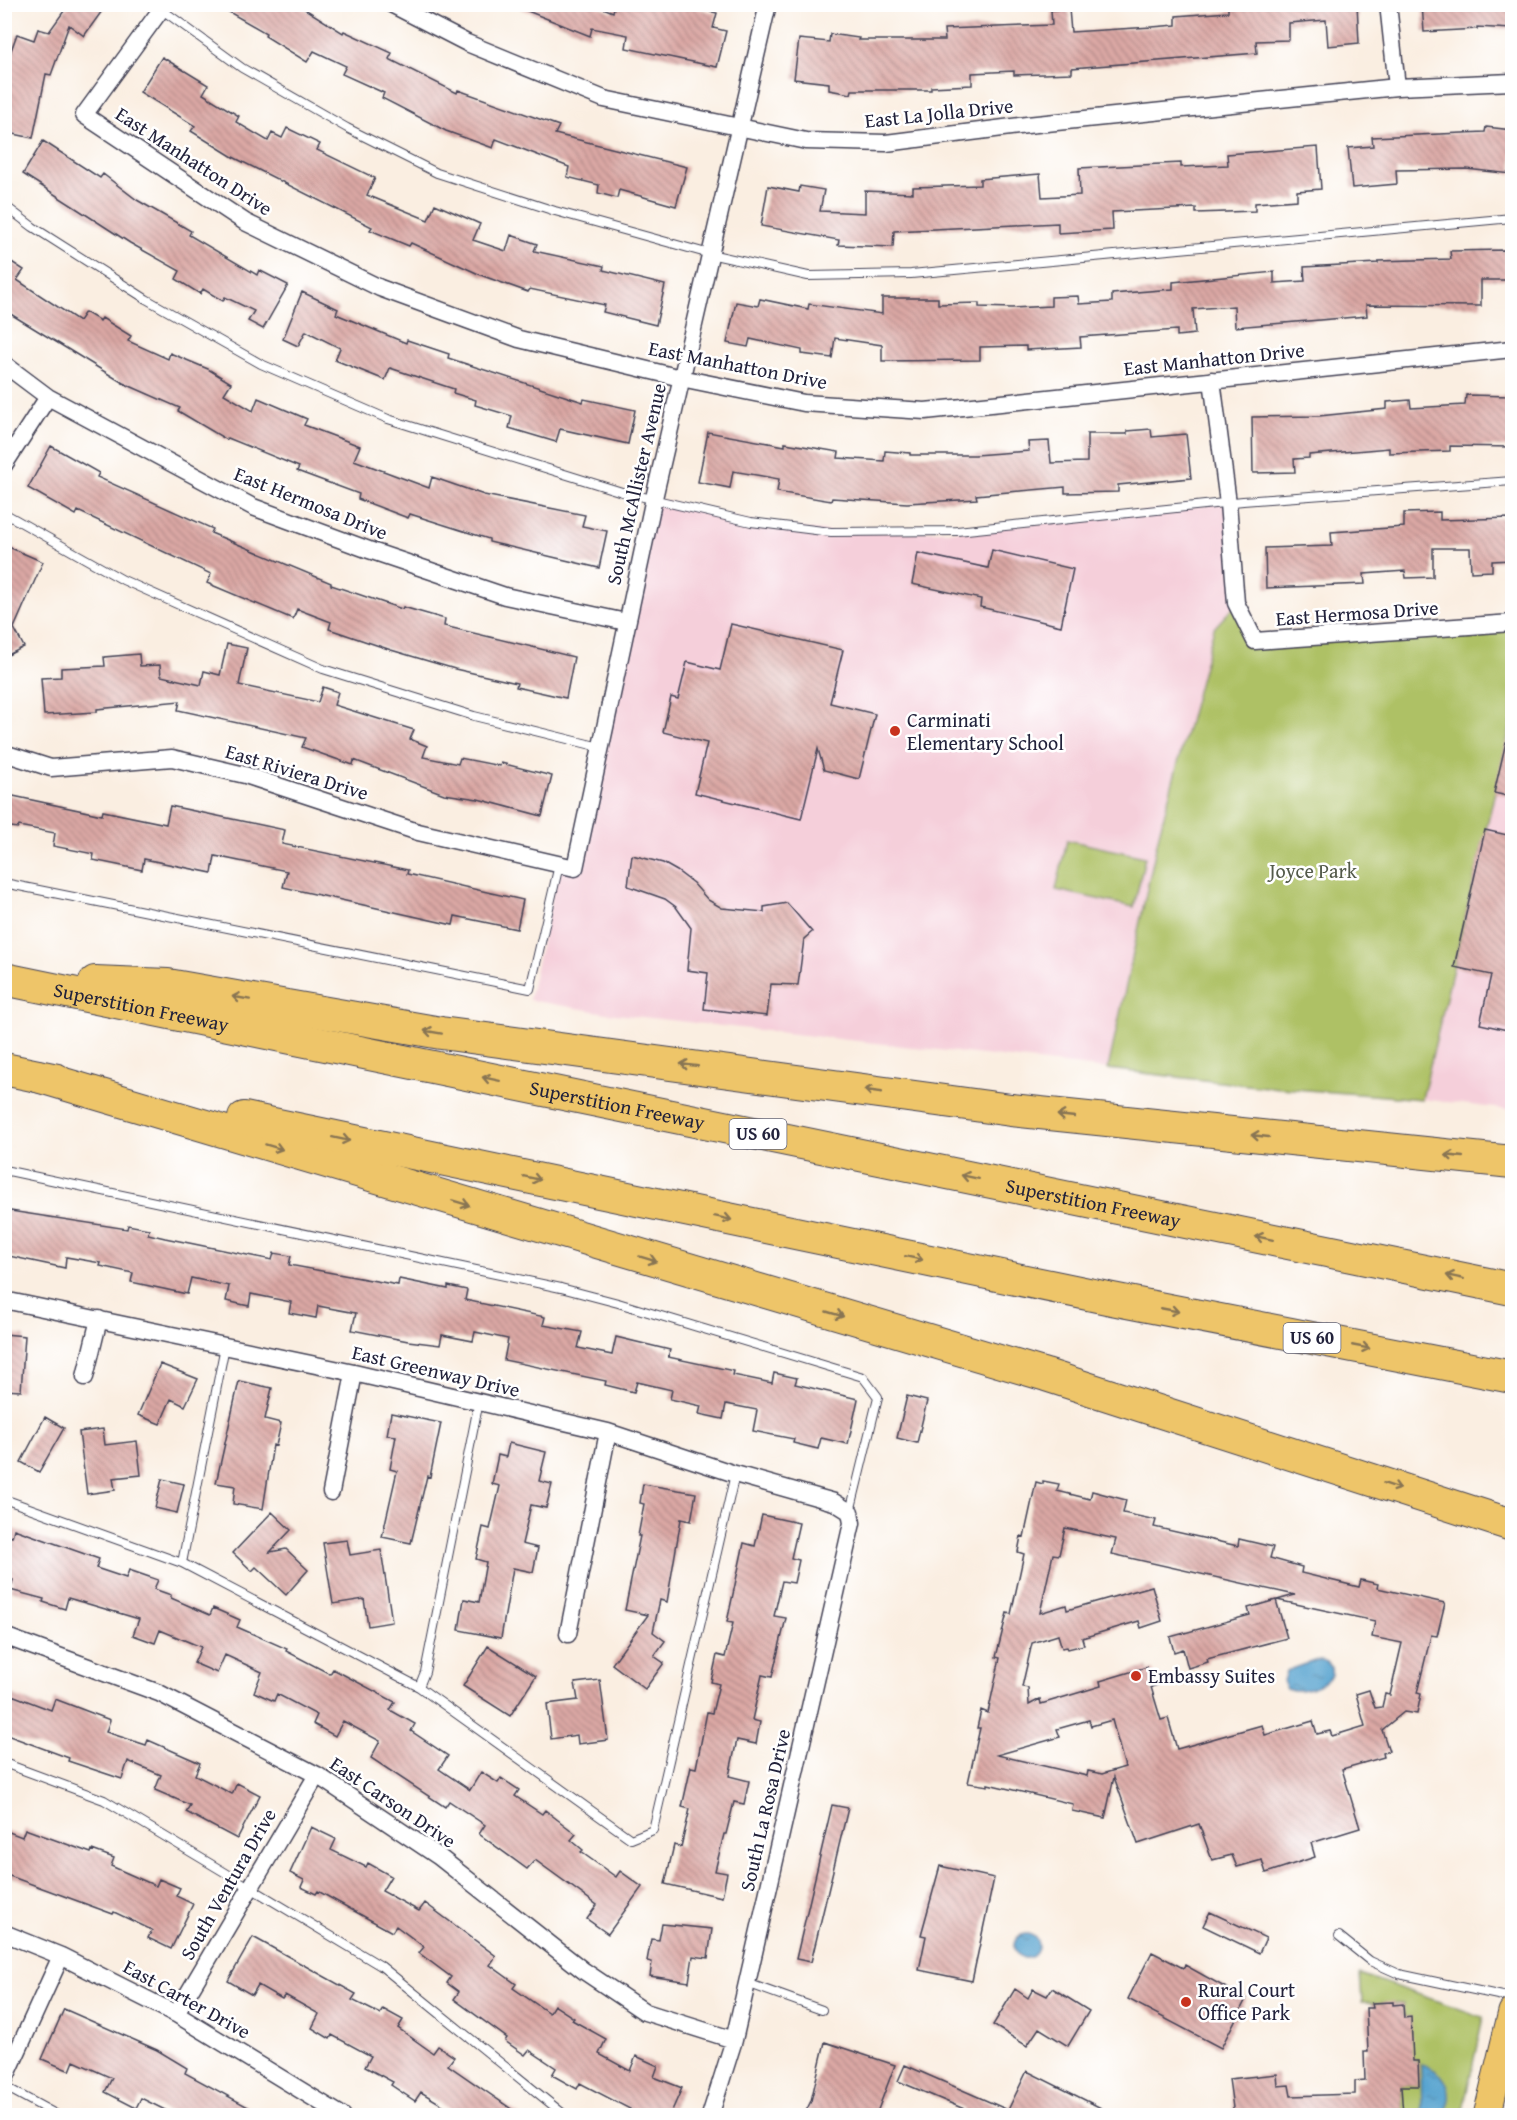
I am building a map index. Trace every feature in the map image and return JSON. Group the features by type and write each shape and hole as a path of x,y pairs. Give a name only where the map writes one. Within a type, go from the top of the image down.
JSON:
{"highway":[{"path":"4,979 168,985 441,1033 1011,1110 1512,1162"},
{"name":"Superstition Freeway","path":"4,979 1512,1289"},
{"name":"US 60","path":"4,1069 1112,1299 1512,1377"},
{"path":"37,1076 1046,1375 1512,1525"}],"main road":[{"path":"1487,2115 1512,2012"}],"street":[{"name":"East La Jolla Drive","path":"392,4 467,43 604,99 739,129 806,141 886,143 1027,125 1397,87 1512,82"},
{"name":"South McAllister Avenue","path":"567,867 600,747 681,378 768,4"},
{"path":"1388,4 1397,87"},
{"name":"East Manhatton Drive","path":"161,6 84,115 245,222 380,288 519,339 681,378 804,403 925,411 1512,349"},
{"name":"East Hermosa Drive","path":"4,364 48,397 253,507 369,550 505,596 626,622"},
{"name":"East Hermosa Drive","path":"1212,380 1228,503 1236,603 1255,642 1512,623"},
{"path":"4,465 48,397"},
{"name":"East Riviera Drive","path":"4,753 51,768 172,758 245,775 418,832 567,867"},
{"name":"East Greenway Drive","path":"4,1300 354,1373 608,1432 735,1474 834,1502 850,1512"},
{"path":"85,1377 99,1319"},
{"path":"331,1492 354,1373"},
{"path":"568,1635 608,1432"},
{"name":"South La Rosa Drive","path":"710,2115 734,2040 852,1523 850,1512"},
{"name":"East Carson Drive","path":"4,1636 159,1693 317,1775 438,1856 584,1971 645,2012 734,2040"},
{"name":"South Ventura Drive","path":"176,2014 317,1775"},
{"name":"East Carter Drive","path":"4,1933 61,1956 176,2014 343,2115"},
{"path":"4,2081 61,1956"}],"lane":[{"path":"161,6 242,68 347,128 438,173 555,212 710,254 808,276 911,274 1512,218"},
{"path":"4,206 146,299 261,364 388,419 622,492 751,522 831,532 957,531 1228,503 1512,480"},
{"path":"4,513 123,580 323,669 474,716 600,747"},
{"path":"4,883 530,989 567,867"},
{"path":"4,1170 561,1288 863,1377 878,1396 850,1512"},
{"path":"182,1563 225,1346"},
{"path":"419,1687 425,1672 479,1401"},
{"path":"4,1499 182,1563 419,1687 631,1839 653,1830 735,1474"},
{"path":"4,1763 105,1800 381,1966 567,2115"},
{"path":"1339,1936 1370,1961 1399,1974 1512,1998"},
{"path":"747,1983 822,2010"},
{"path":"4,2086 59,2115"}],"shaded area":[{"name":"Carminati Elementary School","path":"654,498 751,522 831,532 957,531 1228,503 1236,603 1214,628 1159,834 1108,1069 606,1013 529,1000 559,865 574,868"},
{"path":"1512,720 1512,1110 1422,1099"}],"green space":[{"name":"Joyce Park","path":"1236,604 1255,641 1512,623 1512,720 1422,1099 1255,1086 1108,1069 1159,834 1214,628"},
{"path":"1067,840 1145,857 1134,907 1056,890"},
{"path":"1360,1974 1483,2017 1462,2115 1403,2115 1401,2086 1418,2086 1418,2061 1403,2052 1410,2017 1404,2018 1403,2004 1362,2002"}],"water":[{"path":"1317,1660 1324,1661 1330,1666 1331,1675 1328,1679 1318,1686 1305,1689 1287,1688 1283,1681 1286,1671"},
{"path":"1026,1934 1035,1937 1038,1946 1035,1955 1026,1958 1017,1955 1014,1946 1017,1937"},
{"path":"1421,2065 1437,2072 1447,2084 1449,2099 1443,2115 1422,2115"}],"building":[{"path":"69,4 107,4 84,36 69,25 51,75 46,74 33,138 4,132 4,70 17,34 34,40 38,29 49,32"},
{"path":"215,4 297,4 343,33 344,31 392,53 389,59 457,93 458,90 559,126 555,134 687,167 676,206 619,190 617,198 598,193 599,185 567,177 569,167 496,139 493,148 446,131 382,98 384,93 342,74 346,66 314,51 307,62 265,36 266,33"},
{"path":"510,4 593,4 613,12 615,4 680,4 717,13 713,28 726,31 717,67 626,48 628,35 592,28 590,36"},
{"path":"1228,4 1357,4 1359,43 1328,46 1326,20 1289,23 1289,40 1256,41 1257,53 1072,68 1072,73 1014,75 1014,71 972,73 972,85 931,87 931,90 852,90 851,94 829,90 829,83 794,79 799,39 829,42 830,34 859,38 858,40 945,40 944,29 1052,25 1051,10 1069,9 1071,32 1152,27 1176,25 1176,16 1228,12"},
{"path":"1422,4 1512,4 1512,29 1477,27 1477,29 1424,32"},
{"path":"162,57 208,85 203,94 239,116 236,122 268,141 272,133 282,138 287,128 320,144 317,150 375,178 367,195 428,220 435,204 480,224 473,240 506,251 511,235 537,244 534,251 604,266 603,270 665,285 656,325 603,312 605,305 530,289 528,292 483,276 411,243 409,246 370,230 372,227 233,157 191,131 195,126 140,92"},
{"path":"1486,127 1512,130 1512,174 1466,169 1396,170 1397,184 1352,188 1348,148 1373,146 1372,137 1485,132"},
{"path":"43,141 100,178 103,174 137,200 191,231 189,235 257,275 259,270 288,285 263,329 248,321 254,311 225,297 223,301 203,289 200,294 176,279 180,271 130,243 23,174"},
{"path":"1318,147 1321,189 1297,191 1297,200 1255,203 1255,211 1196,213 1196,208 1112,212 1113,230 1058,233 1058,223 894,231 893,247 838,245 839,240 761,226 768,186 799,192 800,186 824,190 820,211 865,213 865,191 913,193 913,187 980,185 980,179 1040,174 1042,197 1080,195 1079,168 1181,163 1181,167 1228,165 1227,154"},
{"path":"1505,250 1506,280 1481,280 1481,306 1366,305 1367,316 1235,327 1234,306 1193,309 1195,334 1177,336 1177,330 1080,337 1081,347 1026,350 1026,346 980,347 980,360 882,361 882,345 835,338 832,358 802,354 802,350 750,339 748,347 727,343 736,302 758,306 760,299 808,309 809,304 882,314 882,298 938,298 938,304 979,303 979,307 1012,308 1051,306 1051,297 1078,296 1079,304 1112,302 1112,294 1173,289 1173,282 1274,272 1274,283 1305,281 1304,267 1378,263 1378,261 1451,259 1450,251"},
{"path":"4,257 24,270 17,280 79,321 85,312 100,321 102,318 131,336 128,341 168,359 170,353 208,369 231,383 224,394 253,411 258,398 307,419 304,425 360,446 354,460 429,488 432,477 484,495 585,515 582,526 607,531 599,568 489,542 489,539 410,514 408,518 358,499 359,494 297,471 299,467 228,438 227,440 178,411 180,408 123,383 4,310"},
{"path":"302,292 338,309 336,314 406,343 407,340 449,354 448,358 583,402 584,399 635,410 628,444 560,429 556,442 509,428 512,416 475,405 476,400 453,393 454,389 390,368 385,380 335,360 340,348 306,331 298,346 283,339"},
{"path":"1466,395 1512,396 1512,447 1450,446 1450,451 1389,453 1389,448 1309,455 1309,458 1294,459 1295,472 1253,473 1252,417 1319,416 1387,409 1387,402 1410,400 1411,408 1465,405"},
{"path":"1151,429 1152,437 1186,434 1191,478 1118,485 1118,492 1065,493 1065,487 976,495 977,499 907,503 832,498 831,501 777,492 779,479 733,471 730,488 698,482 708,432 785,446 785,443 839,452 838,458 884,461 885,451 910,453 910,455 975,455 1029,451 1028,442 1049,441 1051,463 1087,462 1087,434 1127,434 1127,431"},
{"path":"51,446 99,473 97,477 213,529 211,533 331,583 331,585 402,609 403,607 445,619 444,626 574,657 566,698 516,687 517,683 455,669 391,650 329,629 331,622 297,609 293,619 207,583 211,574 78,511 76,515 28,488"},
{"path":"1440,512 1440,520 1512,518 1512,560 1492,561 1492,571 1471,572 1470,548 1433,548 1433,577 1406,578 1405,571 1364,574 1365,584 1266,588 1265,548 1332,546 1331,532 1404,527 1404,513"},
{"path":"4,545 43,562 14,628 24,647 4,657"},
{"path":"992,550 1073,569 1061,626 980,607 981,599 912,584 918,553 988,568"},
{"path":"731,624 843,650 830,703 875,714 859,779 824,770 818,749 801,819 695,793 707,743 663,732 671,697 678,699 687,662 720,670"},
{"path":"227,644 247,648 239,685 318,702 323,687 338,692 334,705 414,730 410,739 427,746 423,757 458,764 460,758 500,766 501,763 552,776 542,816 478,799 444,794 354,760 353,765 302,747 306,738 178,710 180,701 97,709 97,712 44,715 41,678 61,677 61,668 105,666 104,657 139,654 140,666 160,665 161,676 201,685 204,671 220,675"},
{"path":"1506,742 1512,743 1512,797 1494,793"},
{"path":"4,794 102,815 103,811 166,824 170,806 285,830 282,844 408,870 407,874 523,900 517,929 455,916 453,925 283,887 287,871 215,856 212,873 144,859 142,870 93,860 94,854 53,846 55,833 19,826 18,828 4,826"},
{"path":"1485,830 1512,836 1512,1031 1480,1024 1491,975 1454,967"},
{"path":"632,855 663,863 677,871 693,883 708,900 722,908 764,912 764,907 787,903 812,932 804,939 798,985 771,984 767,1016 704,1009 708,973 687,970 691,928 676,907 665,899 628,886"},
{"path":"4,1210 127,1229 128,1225 149,1229 148,1234 272,1260 274,1253 291,1256 289,1265 398,1285 399,1279 448,1289 448,1286 467,1290 465,1300 545,1317 543,1325 582,1332 578,1348 612,1355 616,1337 670,1350 668,1357 734,1371 733,1375 772,1383 774,1373 797,1378 795,1384 858,1399 848,1444 821,1438 818,1449 793,1443 794,1439 753,1431 757,1410 726,1404 723,1419 699,1414 701,1406 670,1399 672,1390 637,1382 634,1392 605,1385 606,1381 504,1360 508,1339 475,1332 473,1341 442,1335 440,1345 408,1341 352,1330 356,1313 318,1306 316,1318 289,1313 291,1302 251,1294 249,1306 226,1301 229,1286 191,1278 187,1294 131,1282 133,1273 100,1266 101,1263 66,1257 65,1268 4,1255"},
{"path":"4,1334 25,1336 21,1391 4,1390"},
{"path":"160,1364 198,1379 185,1406 171,1399 160,1424 138,1415"},
{"path":"239,1381 272,1388 265,1419 281,1423 276,1446 273,1445 263,1509 233,1504 235,1486 216,1483"},
{"path":"907,1396 927,1401 917,1443 897,1438"},
{"path":"391,1413 441,1423 430,1477 427,1476 411,1543 382,1537 397,1471 390,1469 396,1436 387,1435"},
{"path":"45,1417 64,1428 39,1472 21,1462"},
{"path":"103,1429 105,1445 137,1441 141,1475 113,1478 115,1490 87,1494 79,1432"},
{"path":"509,1443 546,1452 539,1481 552,1484 546,1508 531,1505 522,1544 538,1548 533,1572 513,1568 501,1638 459,1630 464,1599 479,1602 486,1562 476,1559 483,1527 490,1529 500,1486 492,1484 498,1455 506,1457"},
{"path":"162,1479 184,1484 177,1513 155,1508"},
{"name":"Embassy Suites","path":"1043,1481 1059,1484 1057,1491 1090,1499 1092,1491 1126,1500 1123,1513 1156,1520 1154,1527 1238,1546 1239,1539 1273,1547 1270,1558 1302,1567 1301,1573 1359,1587 1361,1580 1378,1584 1377,1588 1445,1603 1437,1636 1431,1635 1417,1693 1421,1694 1417,1714 1404,1712 1382,1730 1389,1751 1383,1753 1384,1757 1342,1769 1360,1828 1311,1843 1315,1857 1266,1873 1262,1860 1237,1867 1232,1855 1212,1860 1199,1824 1138,1844 1114,1777 1105,1818 1072,1811 1073,1804 988,1784 988,1786 968,1783 980,1728 977,1728 981,1710 988,1713 1000,1658 996,1657 1007,1613 1011,1614 1024,1554 1018,1552 1021,1536 1024,1537 1036,1482 1043,1484","holes":["1065,1528 1116,1539 1112,1554 1295,1595 1277,1600 1375,1621 1372,1637 1402,1643 1390,1695 1385,1694 1382,1707 1375,1708 1369,1690 1356,1694 1365,1726 1332,1736 1330,1731 1317,1734 1313,1721 1265,1735 1262,1725 1177,1749 1168,1718 1161,1720 1151,1687 1158,1685 1153,1670 1148,1671 1147,1667 1100,1681 1101,1686 1041,1704 1040,1699 1029,1705 1028,1688 1022,1687 1032,1643 1058,1635 1062,1648 1067,1647 1068,1649 1084,1645 1082,1638 1139,1621 1141,1628 1162,1621 1152,1586 1067,1610 1066,1605 1040,1613 1053,1554 1059,1555","1089,1720 1091,1726 1112,1720 1125,1767 1102,1774 1088,1771 1087,1776 997,1755 1060,1737 1057,1729"]},
{"path":"643,1484 696,1493 691,1521 681,1519 667,1602 660,1600 653,1632 665,1641 654,1656 664,1663 645,1689 612,1664 648,1615 625,1610 640,1536 638,1536 644,1504 640,1503"},
{"path":"272,1512 291,1530 270,1552 286,1549 308,1570 286,1595 256,1567 252,1571 233,1553"},
{"path":"762,1515 799,1523 791,1558 799,1560 794,1583 782,1581 774,1616 786,1618 772,1677 762,1675 752,1720 760,1722 756,1744 737,1740 729,1776 749,1781 744,1804 734,1802 715,1871 727,1873 722,1897 665,1884 674,1845 681,1847 690,1809 682,1807 691,1767 696,1768 707,1712 712,1713 719,1684 711,1682 717,1655 725,1657 733,1623 727,1622 744,1543 755,1546"},
{"path":"14,1529 99,1559 96,1568 126,1578 129,1570 158,1580 154,1589 171,1595 171,1598 210,1615 213,1608 240,1620 237,1627 287,1649 286,1651 330,1674 333,1669 395,1702 390,1710 415,1724 411,1731 448,1756 439,1769 470,1790 481,1772 498,1783 501,1778 519,1790 515,1796 542,1814 545,1810 576,1834 571,1840 583,1850 581,1852 616,1877 620,1871 642,1887 608,1934 587,1919 597,1905 535,1860 527,1869 479,1834 485,1825 449,1801 445,1807 371,1758 380,1741 343,1721 335,1736 313,1724 317,1715 277,1694 274,1701 254,1692 262,1672 225,1655 217,1673 194,1663 201,1647 160,1630 155,1643 133,1635 139,1619 68,1598 65,1609 43,1602 44,1599 10,1590 13,1580 4,1577 4,1535 12,1537"},
{"path":"347,1540 350,1555 381,1550 392,1622 368,1626 364,1599 333,1604 323,1543"},
{"path":"1276,1600 1287,1638 1207,1659 1208,1662 1188,1668 1183,1649 1174,1652 1170,1637 1250,1615 1248,1608"},
{"path":"488,1646 536,1676 510,1716 463,1686"},
{"path":"600,1680 608,1740 578,1744 577,1735 551,1739 547,1704 578,1700 575,1683"},
{"path":"4,1692 51,1710 55,1699 110,1720 106,1732 146,1745 148,1740 200,1763 195,1775 232,1794 237,1783 260,1795 237,1839 186,1812 190,1805 155,1790 161,1775 128,1761 122,1779 68,1761 69,1758 4,1734"},
{"path":"832,1805 848,1808 811,1962 796,1959"},
{"path":"311,1827 336,1839 331,1850 366,1867 368,1863 391,1876 382,1891 419,1911 425,1903 496,1956 490,1965 516,1984 513,1988 549,2013 554,2005 574,2018 572,2020 606,2039 599,2054 630,2071 636,2056 658,2066 654,2077 682,2088 670,2115 627,2115 630,2109 580,2083 577,2089 552,2075 556,2068 529,2050 525,2055 505,2041 507,2038 454,1999 459,1992 447,1983 451,1977 419,1953 424,1947 396,1926 392,1932 318,1891 316,1894 301,1887 304,1880 290,1873"},
{"path":"25,1829 91,1853 92,1850 114,1858 111,1866 156,1886 159,1879 180,1888 176,1896 193,1904 171,1949 148,1938 152,1930 114,1912 113,1914 4,1874 4,1830 22,1837"},
{"path":"940,1866 994,1878 972,1981 919,1970 926,1936 921,1935"},
{"path":"1210,1912 1266,1938 1259,1953 1203,1926"},
{"path":"662,1924 712,1929 708,1958 693,1956 689,1982 650,1976 652,1962 647,1961 651,1939 659,1940"},
{"path":"253,1937 356,1994 352,2000 380,2014 383,2009 403,2020 398,2028 433,2053 438,2046 454,2057 448,2065 520,2115 459,2115 421,2092 415,2101 391,2085 393,2082 365,2067 371,2056 332,2035 330,2039 312,2028 319,2014 285,1995 282,1999 258,1985 252,1995 228,1981"},
{"path":"1152,1952 1183,1968 1185,1965 1246,1999 1221,2048 1128,1999"},
{"path":"1052,1988 1089,2011 1068,2046 1039,2028 1027,2046 993,2025 1015,1989 1028,1998 1033,1989 1047,1996"},
{"path":"1393,2002 1393,2005 1403,2004 1404,2018 1411,2017 1413,2061 1418,2061 1419,2086 1401,2086 1403,2115 1234,2115 1229,2079 1277,2074 1278,2086 1289,2085 1291,2096 1355,2094 1355,2081 1365,2080 1364,2052 1368,2052 1366,2008 1373,2008 1372,2003"},
{"path":"64,2009 157,2050 187,2068 185,2073 263,2115 175,2115 141,2098 136,2108 105,2092 112,2078 74,2061 70,2071 42,2059"},
{"path":"825,2042 895,2065 876,2115 804,2115 811,2101"},
{"path":"905,2065 1008,2110 1027,2071 1115,2115 961,2115 964,2109 898,2081"}],"place":[{"name":"Carminati Elementary School","path":"895,731"},
{"name":"Embassy Suites","path":"1136,1676"},
{"name":"Rural Court Office Park","path":"1186,2002"}]}
